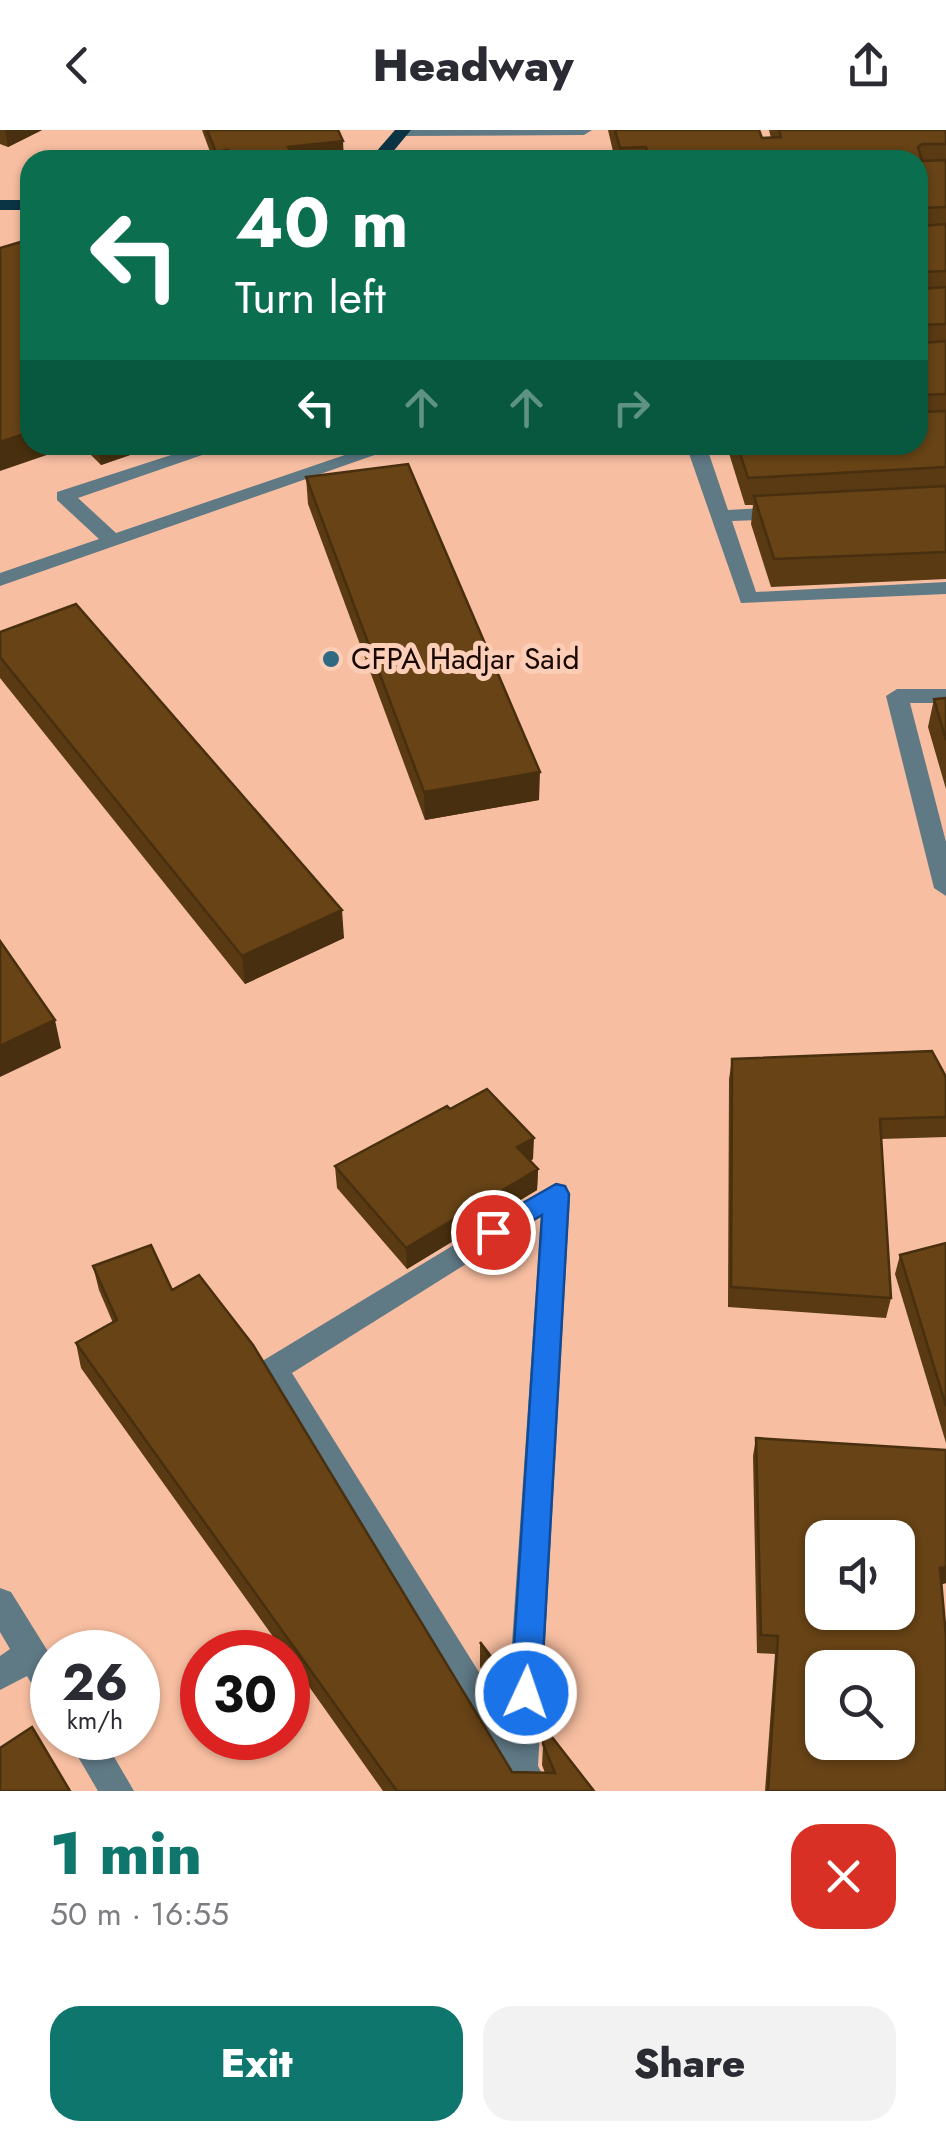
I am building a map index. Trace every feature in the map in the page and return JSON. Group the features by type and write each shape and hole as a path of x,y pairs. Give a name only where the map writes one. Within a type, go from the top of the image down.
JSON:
{"main road":[{"path":"386,150 403,130"}],"street":[{"path":"403,130 584,130"},
{"path":"113,541 64,496 190,455"},
{"path":"0,580 364,455"},
{"path":"699,455 748,599 946,588"},
{"path":"718,516 813,512"},
{"path":"946,696 897,696 946,888"},
{"path":"556,1194 522,1750 528,1781 274,1368 556,1194"},
{"path":"0,1604 30,1651"},
{"path":"0,1674 30,1655"},
{"path":"98,1760 118,1791"}],"building":[{"path":"207,130 338,130 343,141 288,147 289,150 215,150"},
{"path":"615,130 759,130 762,138 781,137 779,130 946,130 946,144 922,144 919,150 620,148"},
{"path":"946,160 946,207 928,208 928,161"},
{"path":"946,224 946,271 928,272 928,226"},
{"path":"20,242 20,435 0,442 0,248"},
{"path":"946,287 946,324 928,325 928,288"},
{"path":"946,341 946,394 928,395 928,343"},
{"path":"946,411 946,467 748,478 740,455 928,455 928,412"},
{"path":"408,464 540,772 424,792 306,477"},
{"path":"946,486 946,552 774,559 754,496"},
{"path":"76,604 342,910 242,956 0,657 0,632"},
{"path":"946,698 946,740 934,699"},
{"path":"0,941 55,1020 0,1046"},
{"path":"932,1051 946,1077 946,1117 880,1119 891,1298 731,1287 732,1059"},
{"path":"487,1089 534,1138 517,1147 538,1169 406,1248 335,1166"},
{"path":"946,1243 946,1406 900,1255"},
{"path":"151,1245 172,1290 199,1275 253,1345 512,1772 555,1773 543,1744 544,1727 594,1791 397,1791 310,1670 310,1630 282,1630 76,1343 117,1320 93,1266"},
{"path":"756,1438 946,1450 946,1567 940,1568 946,1637 946,1791 768,1791 778,1636 761,1635"},
{"path":"480,1642 505,1675 505,1681"},
{"path":"30,1728 30,1760 52,1760 70,1791 0,1791 0,1748"}],"place":[{"name":"CFPA Hadjar Said","path":"331,659"}],"route":[{"path":"493,1232 556,1194 526,1693"}]}
